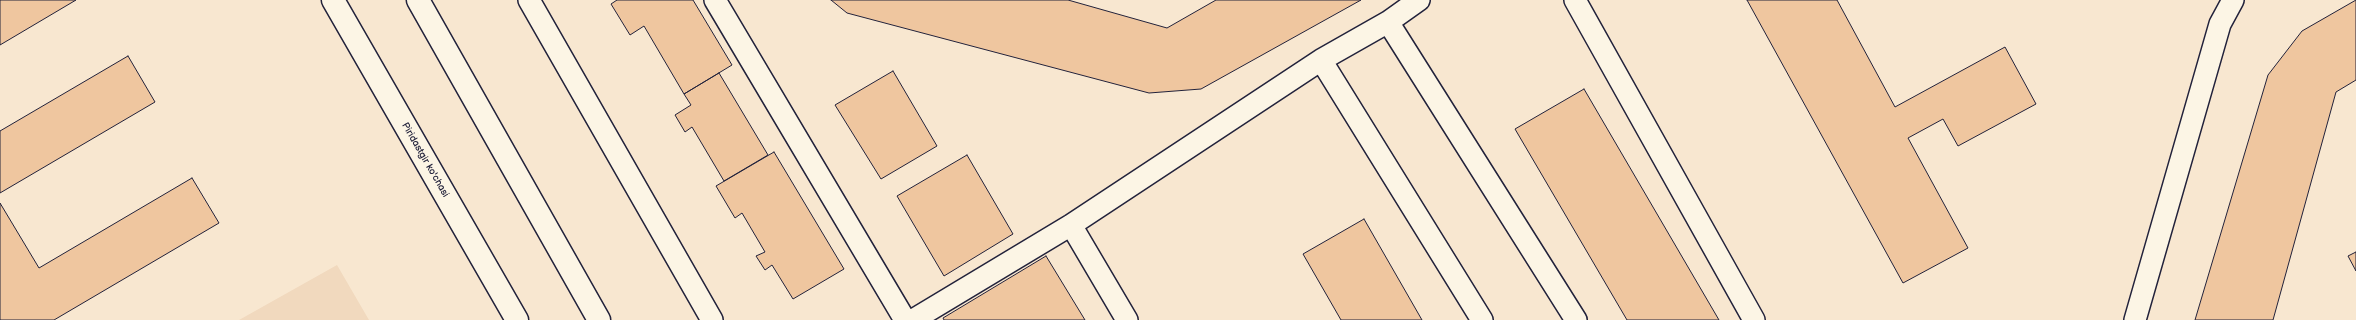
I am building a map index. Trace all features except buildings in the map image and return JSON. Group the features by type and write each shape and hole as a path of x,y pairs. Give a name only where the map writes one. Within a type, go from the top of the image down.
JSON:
{"main road":[{"name":"Piridastgir ko'chasi","path":"333,0 518,320"},
{"path":"418,0 599,320"}],"lane":[{"path":"529,0 712,320"},
{"path":"715,0 905,320"},
{"path":"913,320 1071,225 1321,60 1388,22 1419,0"},
{"path":"1575,0 1754,320"},
{"path":"2135,320 2220,24 2233,0"},
{"path":"1388,22 1576,320"},
{"path":"1321,60 1482,320"},
{"path":"1071,225 1127,320"}],"shaded area":[{"path":"337,265 369,320 239,320"}]}
